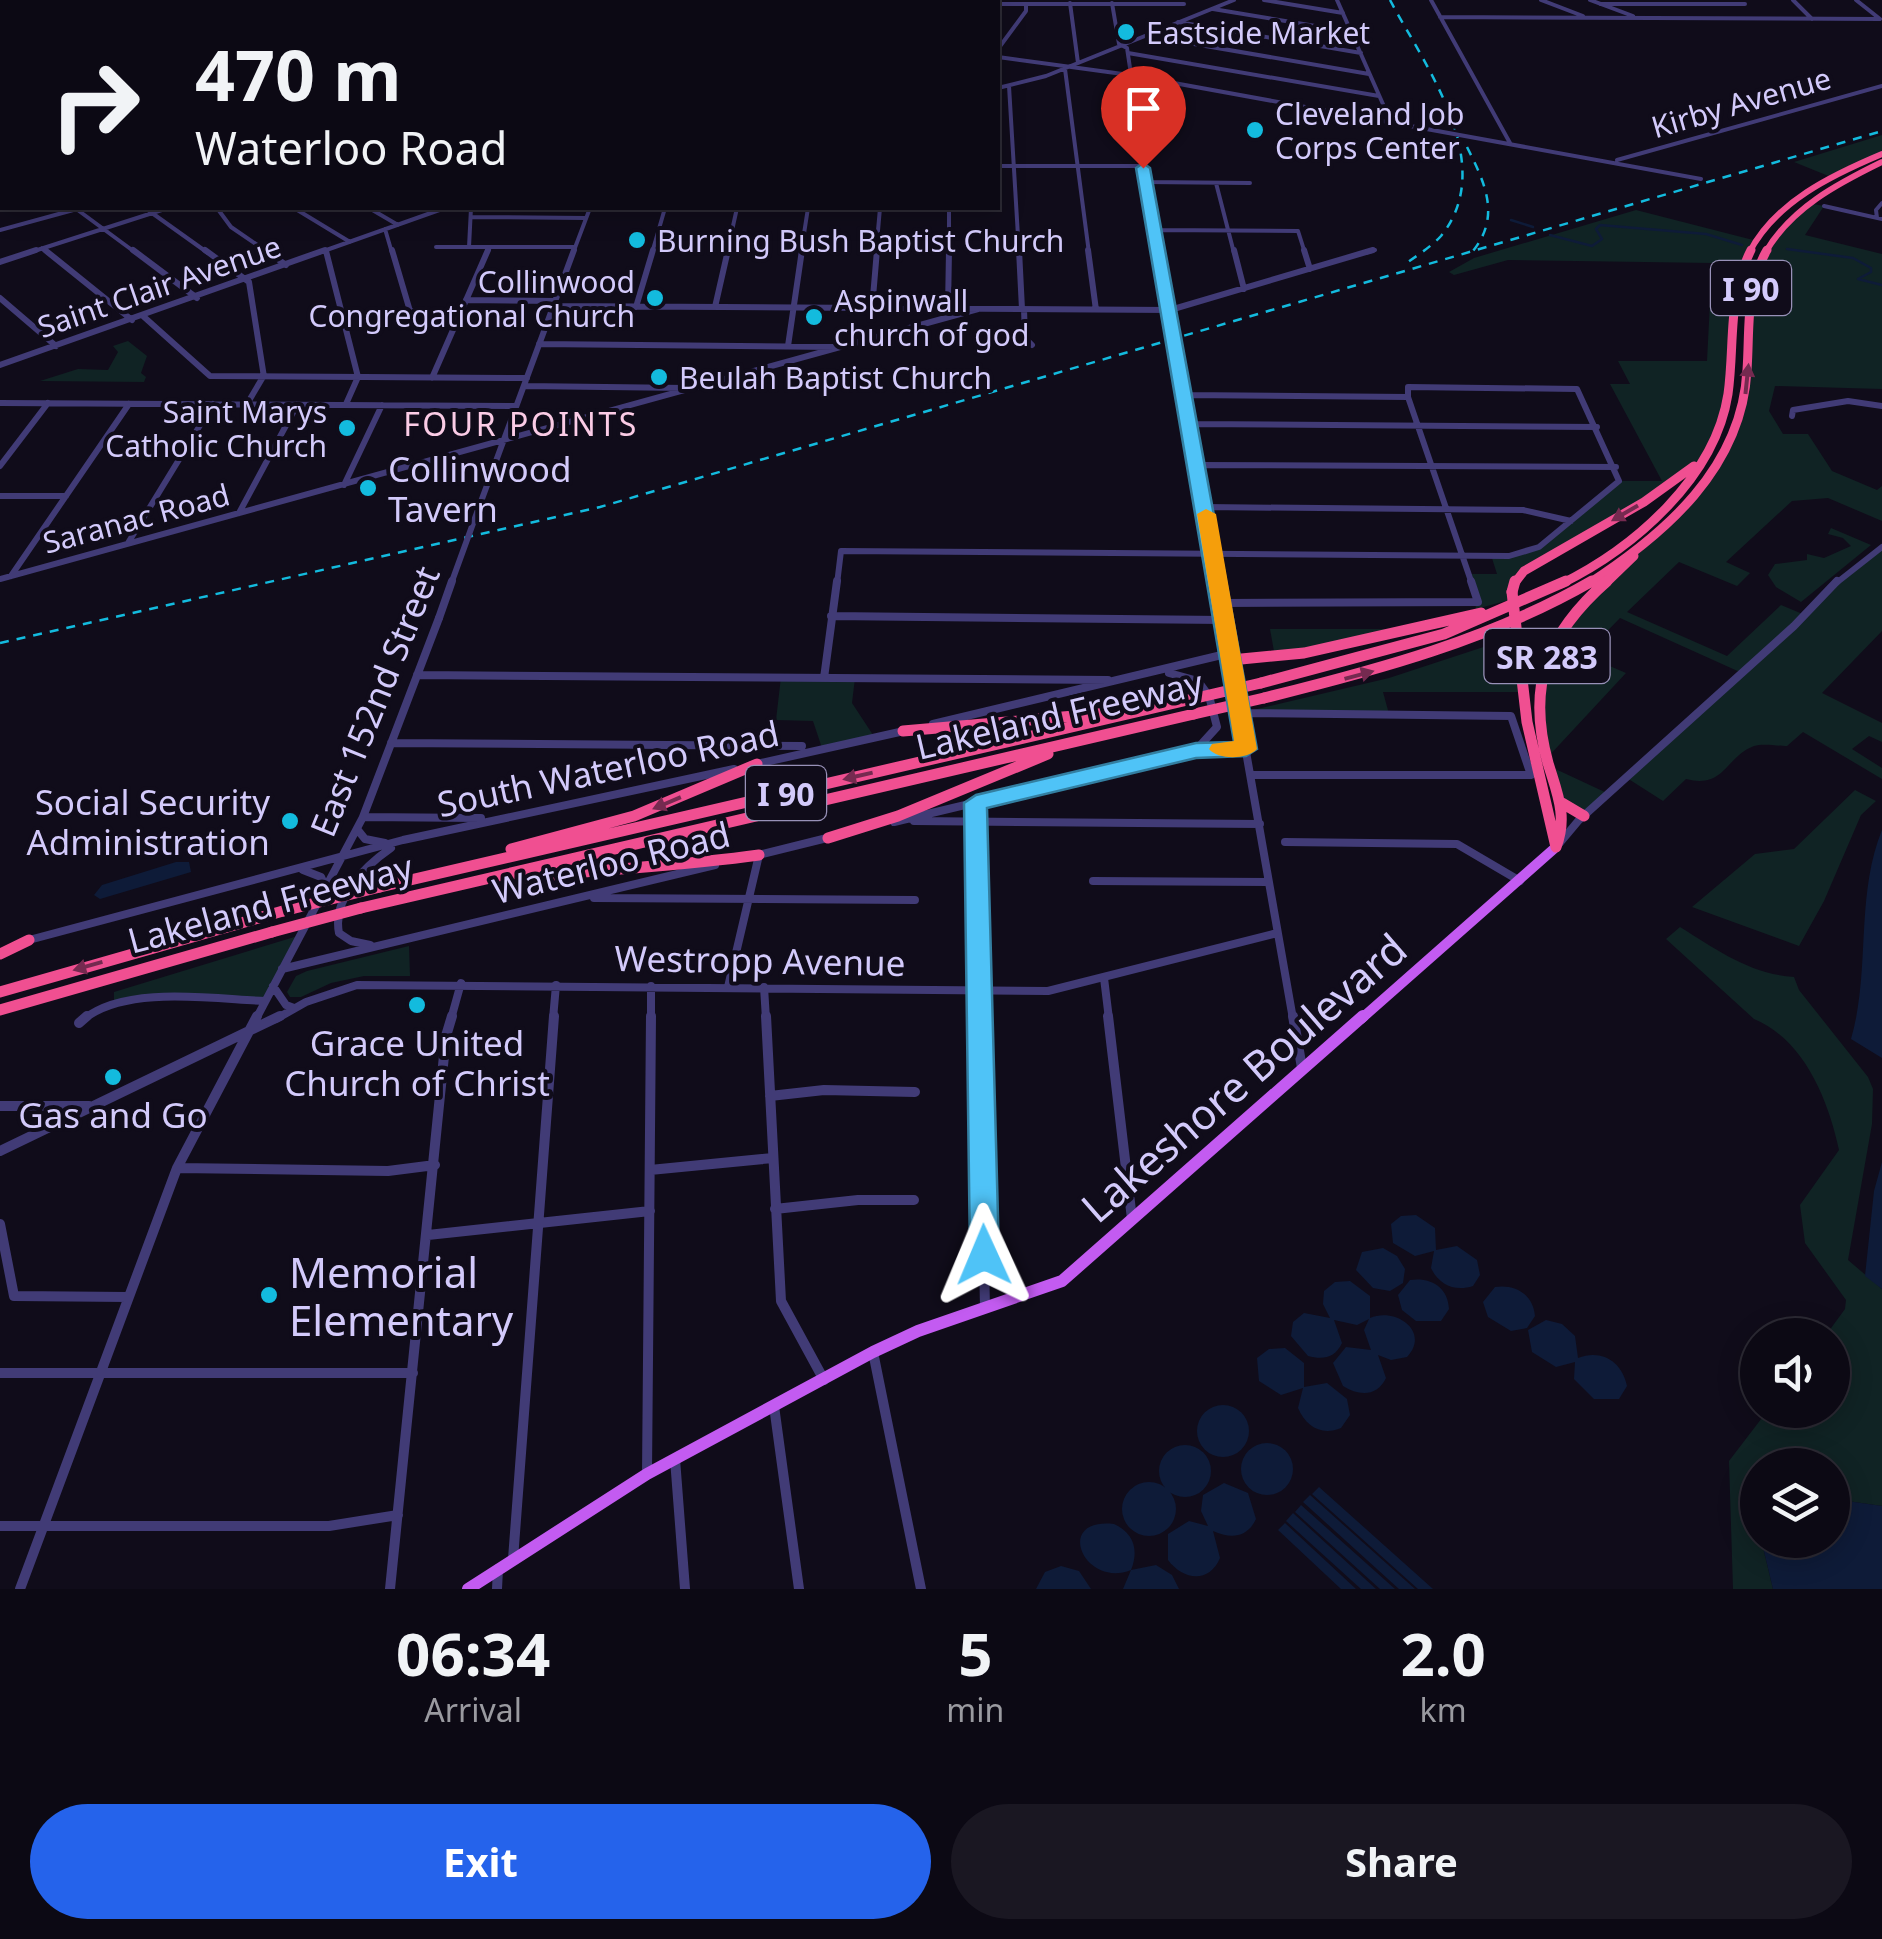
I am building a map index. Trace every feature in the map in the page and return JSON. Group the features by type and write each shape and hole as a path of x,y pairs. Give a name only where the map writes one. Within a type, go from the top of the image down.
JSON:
{"highway":[{"name":"Lakeland Freeway","path":"0,992 380,887 1262,683 1421,642 1533,598 1596,562 1633,535 1673,498 1705,457 1718,432 1730,393 1735,295 1749,254 1761,234 1794,200 1841,172 1882,158"},
{"name":"Lakeland Freeway","path":"0,1012 362,908 1264,698 1424,656 1500,628 1556,602 1646,544 1689,503 1730,444 1747,386 1749,296 1770,242 1807,204 1882,158"},
{"name":"SR 283","path":"1556,847 1527,722 1512,592 1516,578 1663,490 1705,457"},
{"name":"SR 283","path":"1556,847 1562,835 1562,804 1542,739 1541,683 1547,656 1572,614 1646,544"},
{"path":"1230,656 1282,657 1461,620 1533,598"},
{"path":"904,731 1059,720 1192,699"},
{"path":"828,838 898,816 1084,739"},
{"path":"442,872 486,856 634,816 757,764"},
{"path":"1562,804 1582,818"},
{"path":"390,901 560,873 666,868 759,855"},
{"path":"0,952 29,940"}],"main road":[{"name":"Lakeshore Boulevard","path":"468,1589 647,1474 874,1352 1062,1281 1556,847"}],"street":[{"path":"1000,88 1067,68 1234,0"},
{"path":"1264,0 1343,13"},
{"path":"1337,0 1390,120"},
{"path":"1431,0 1510,143"},
{"path":"1540,0 1588,18"},
{"path":"1590,0 1637,18"},
{"path":"1793,0 1812,19"},
{"path":"1856,0 1881,18"},
{"path":"1115,2 1119,44 1128,53 1142,166 1302,1068"},
{"path":"1600,4 1743,2 1759,18"},
{"path":"1000,4 1184,4 1202,12"},
{"path":"1000,45 1026,11 1026,4"},
{"path":"1070,4 1078,63"},
{"path":"1184,4 1188,18"},
{"path":"1212,9 1352,32"},
{"path":"1440,18 1881,18"},
{"path":"1178,22 1360,53"},
{"path":"1145,36 1369,74"},
{"path":"1128,53 1379,96"},
{"path":"1000,56 1130,74 1702,179"},
{"path":"1067,68 1096,310"},
{"path":"1008,86 1025,338 1032,345"},
{"name":"Kirby Avenue","path":"1612,162 1882,88"},
{"path":"1000,166 1142,166"},
{"path":"1145,182 1250,183"},
{"path":"1216,183 1244,288"},
{"path":"1880,219 1876,210 1882,203"},
{"path":"1824,206 1880,219"},
{"path":"0,230 69,210"},
{"path":"79,210 197,298"},
{"path":"148,210 246,280 252,295 264,376 247,404"},
{"path":"0,262 160,210"},
{"path":"218,210 231,227 286,265"},
{"path":"297,210 350,242"},
{"path":"373,210 398,224"},
{"name":"Saint Clair Avenue","path":"0,364 440,210"},
{"path":"469,246 471,210"},
{"path":"522,217 526,210"},
{"name":"East 152nd Street","path":"20,1589 176,1168 363,817 589,210"},
{"path":"636,307 664,210"},
{"path":"715,307 737,210"},
{"path":"788,346 808,210"},
{"path":"872,309 880,210"},
{"path":"948,309 949,210"},
{"path":"471,217 586,218"},
{"path":"384,229 412,312 460,312"},
{"path":"1154,230 1298,231 1310,269"},
{"path":"436,246 575,247"},
{"path":"432,378 490,247"},
{"path":"42,248 132,320"},
{"path":"466,300 636,307 1170,310 1375,250"},
{"path":"326,251 358,377 346,404"},
{"path":"0,298 56,346"},
{"name":"Saranac Road","path":"0,579 978,309"},
{"path":"143,316 210,376 527,378"},
{"path":"539,344 845,347"},
{"path":"524,386 695,388"},
{"path":"824,678 841,551 1213,555 1464,555 1509,556 1533,550 1572,522 1615,487 1620,476 1578,389 1408,387 1408,397 1464,555 1478,602 1221,603"},
{"path":"1185,395 1408,397"},
{"path":"1792,416 1793,410 1840,400 1882,406"},
{"path":"0,403 516,406"},
{"path":"0,466 48,403"},
{"path":"11,576 129,404"},
{"path":"128,544 213,404"},
{"path":"239,513 298,404"},
{"path":"344,485 382,405"},
{"path":"1190,424 1597,427"},
{"path":"1198,465 1616,468"},
{"path":"0,496 66,496"},
{"path":"1205,507 1523,510 1572,522"},
{"path":"1556,847 1582,818 1791,629 1846,573 1882,547"},
{"path":"831,616 1224,620"},
{"name":"South Waterloo Road","path":"29,940 401,841 1230,656"},
{"path":"1154,673 1192,676 1208,689 1216,727 1196,750"},
{"path":"416,675 1123,680"},
{"path":"1039,680 1052,688 1051,696"},
{"path":"1240,713 1511,716 1531,775 1525,778 1252,775"},
{"path":"392,743 802,746"},
{"path":"752,746 757,764"},
{"name":"Waterloo Road","path":"282,970 1196,750 1246,749"},
{"path":"976,803 985,1308"},
{"path":"363,817 480,818"},
{"path":"899,821 1260,824"},
{"path":"357,829 373,843 401,841"},
{"path":"394,943 351,942 336,928 336,920 356,878 373,859 401,841"},
{"path":"1285,842 1457,844 1522,880"},
{"path":"728,987 759,855"},
{"path":"289,872 312,872 321,877 326,888"},
{"path":"1093,882 1268,882"},
{"path":"580,898 915,900"},
{"name":"Westropp Avenue","path":"246,1035 294,1008 357,985 1048,990 1277,932"},
{"path":"1104,978 1132,1220"},
{"path":"390,1589 446,1036 461,983"},
{"path":"513,1559 556,984"},
{"path":"273,986 283,1002 294,1008"},
{"path":"647,1474 651,986"},
{"path":"764,987 781,1301 824,1380"},
{"path":"79,1022 86,1014 104,1007 141,999 265,1001"},
{"path":"0,1151 246,1035"},
{"path":"770,1096 824,1090 914,1092"},
{"path":"0,1106 94,1106"},
{"path":"650,1170 773,1158"},
{"path":"176,1168 388,1171 435,1165"},
{"path":"775,1209 858,1200 914,1200"},
{"path":"428,1236 650,1211"},
{"path":"0,1224 14,1296 128,1296"},
{"path":"874,1352 921,1589"},
{"path":"0,1373 413,1374"},
{"path":"774,1406 800,1589"},
{"path":"675,1458 685,1589"},
{"path":"0,1526 330,1526 398,1515"},
{"path":"497,1589 498,1569"}],"green space":[{"path":"1882,135 1882,154 1831,177 1794,162"},
{"path":"1808,203 1824,206 1805,235 1882,254 1882,389 1775,386 1769,411 1783,434 1808,434 1832,471 1877,490 1882,486 1882,521 1828,498 1792,501 1726,562 1750,573 1737,586 1679,562 1627,612 1727,656 1781,605 1805,615 1845,573 1882,547 1882,631 1822,693 1882,723 1882,742 1869,736 1852,749 1882,768 1882,779 1803,732 1787,746 1754,746 1744,751 1709,780 1686,779 1663,801 1627,778 1742,673 1620,618 1584,655 1626,673 1547,758 1540,714 1560,630 1689,503 1738,426 1748,313 1763,255"},
{"path":"1636,210 1757,241 1738,281 1733,376 1705,457 1663,490 1524,571 1513,599 1476,609 1471,574 1497,574 1491,555 1533,551 1619,481 1662,481 1610,384 1630,384 1618,361 1707,361 1712,263 1508,260 1454,275 1449,272 1474,258"},
{"path":"128,341 147,356 141,373 146,377 144,382 40,381 78,369 108,370 118,352 113,346"},
{"path":"1831,528 1871,545 1801,602 1776,587 1768,575 1775,564 1807,560 1807,554 1824,558 1851,546 1843,538 1828,534"},
{"path":"1270,629 1397,629 1275,657"},
{"path":"1517,636 1524,692 1383,692 1389,714 1240,713 1389,678"},
{"path":"781,677 855,678 852,703 875,738 823,751 813,721 776,720"},
{"path":"1549,766 1609,794 1584,816 1566,807"},
{"path":"1855,790 1876,801 1861,815 1824,901 1799,946 1692,907 1755,854 1794,849"},
{"path":"1680,927 1748,966 1794,977 1799,990 1868,1077 1873,1089 1872,1124 1848,1260 1882,1289 1882,1506 1850,1501 1850,1448 1740,1448 1740,1558 1766,1558 1773,1589 1733,1589 1729,1461 1754,1428 1850,1428 1850,1318 1838,1318 1846,1300 1805,1243 1800,1205 1839,1150 1828,1111 1800,1056 1666,939"},
{"path":"301,935 265,1001 141,999 114,1004 114,992"},
{"path":"409,946 410,976 364,976 331,983 301,997 290,997 287,992 296,976 307,971"}],"water":[{"path":"1882,830 1882,1058 1851,1039 1860,987 1869,881"},
{"path":"176,862 189,862 191,872 100,899 94,895 102,885"},
{"path":"1882,1162 1882,1289 1865,1276 1874,1191"},
{"path":"1416,1215 1435,1228 1436,1250 1457,1246 1477,1260 1480,1275 1473,1286 1454,1287 1438,1279 1431,1268 1434,1251 1415,1256 1393,1243 1391,1224 1401,1216"},
{"path":"1383,1248 1397,1256 1405,1269 1403,1283 1390,1291 1373,1288 1356,1270 1362,1252"},
{"path":"1410,1280 1425,1280 1442,1289 1449,1309 1441,1321 1416,1321 1402,1310 1398,1295"},
{"path":"1350,1281 1370,1296 1370,1318 1380,1315 1399,1319 1415,1338 1407,1357 1391,1360 1378,1355 1386,1378 1373,1392 1355,1392 1343,1386 1333,1363 1346,1347 1371,1350 1364,1330 1369,1319 1357,1325 1334,1320 1342,1343 1328,1357 1308,1356 1291,1336 1293,1322 1304,1313 1330,1318 1323,1304 1324,1291 1335,1282"},
{"path":"1495,1287 1509,1287 1527,1296 1535,1316 1527,1328 1511,1331 1488,1317 1483,1302"},
{"path":"1546,1320 1562,1324 1575,1336 1578,1358 1602,1356 1615,1364 1627,1386 1619,1399 1594,1399 1574,1379 1575,1362 1556,1367 1532,1352 1528,1330"},
{"path":"1285,1348 1304,1363 1304,1387 1327,1383 1347,1399 1350,1415 1341,1428 1321,1430 1305,1420 1298,1408 1303,1388 1281,1395 1259,1381 1257,1358 1269,1349"},
{"path":"1223,1405 1241,1413 1249,1431 1241,1449 1223,1457 1205,1449 1197,1431 1205,1413"},
{"path":"1267,1443 1286,1450 1293,1469 1286,1488 1267,1495 1248,1488 1241,1469 1248,1450"},
{"path":"1185,1445 1204,1452 1211,1471 1204,1490 1185,1497 1166,1490 1159,1471 1166,1452"},
{"path":"1149,1482 1168,1490 1176,1509 1168,1528 1149,1536 1130,1528 1122,1509 1130,1490"},
{"path":"1224,1483 1248,1493 1256,1519 1238,1535 1213,1531 1220,1558 1209,1572 1196,1576 1181,1572 1168,1560 1168,1534 1189,1521 1208,1526 1201,1511 1203,1495"},
{"path":"1319,1487 1433,1589 1418,1589 1312,1494"},
{"path":"1310,1495 1415,1589 1399,1589 1303,1502"},
{"path":"1850,1501 1882,1506 1882,1589 1773,1589 1766,1558 1850,1558"},
{"path":"1301,1505 1395,1589 1380,1589 1295,1512"},
{"path":"1293,1513 1376,1589 1361,1589 1286,1521"},
{"path":"1285,1523 1356,1589 1341,1589 1278,1530"},
{"path":"1114,1524 1133,1543 1131,1570 1100,1570 1082,1552 1080,1540 1084,1531 1095,1525"},
{"path":"1156,1565 1172,1575 1179,1589 1123,1589 1131,1570"},
{"path":"1061,1566 1079,1571 1091,1589 1036,1589 1045,1572"}],"waterway":[{"path":"1511,220 1533,227"},
{"path":"1550,235 1592,246 1602,239 1596,229 1600,225 1706,234 1742,245"},
{"path":"1787,249 1853,258 1871,268 1871,272 1858,279 1882,285"}],"railway":[{"path":"1390,0 1450,116 1460,147 1462,178 1457,208 1441,236 1404,265"},
{"path":"1473,251 1882,131"},
{"path":"1467,147 1484,186 1488,212 1482,238 1473,251"},
{"path":"0,643 600,507 1473,251"}],"slow traffic":[{"path":"1206,514 1246,749 1220,749"}],"place":[{"name":"Eastside Market","path":"1126,32"},
{"name":"Cleveland Job Corps Center","path":"1255,130"},
{"name":"Burning Bush Baptist Church","path":"637,240"},
{"name":"Collinwood Congregational Church","path":"655,298"},
{"name":"Aspinwall church of god","path":"814,317"},
{"name":"Beulah Baptist Church","path":"659,377"},
{"name":"Saint Marys Catholic Church","path":"347,428"},
{"name":"Collinwood Tavern","path":"368,488"},
{"name":"Social Security Administration","path":"290,821"},
{"name":"Grace United Church of Christ","path":"417,1005"},
{"name":"Gas and Go","path":"113,1077"},
{"name":"Memorial Elementary","path":"269,1295"}],"district":[{"name":"FOUR POINTS","path":"521,423"}],"route":[{"path":"984,1255 976,803 1196,750 1246,749 1143,168"}]}
